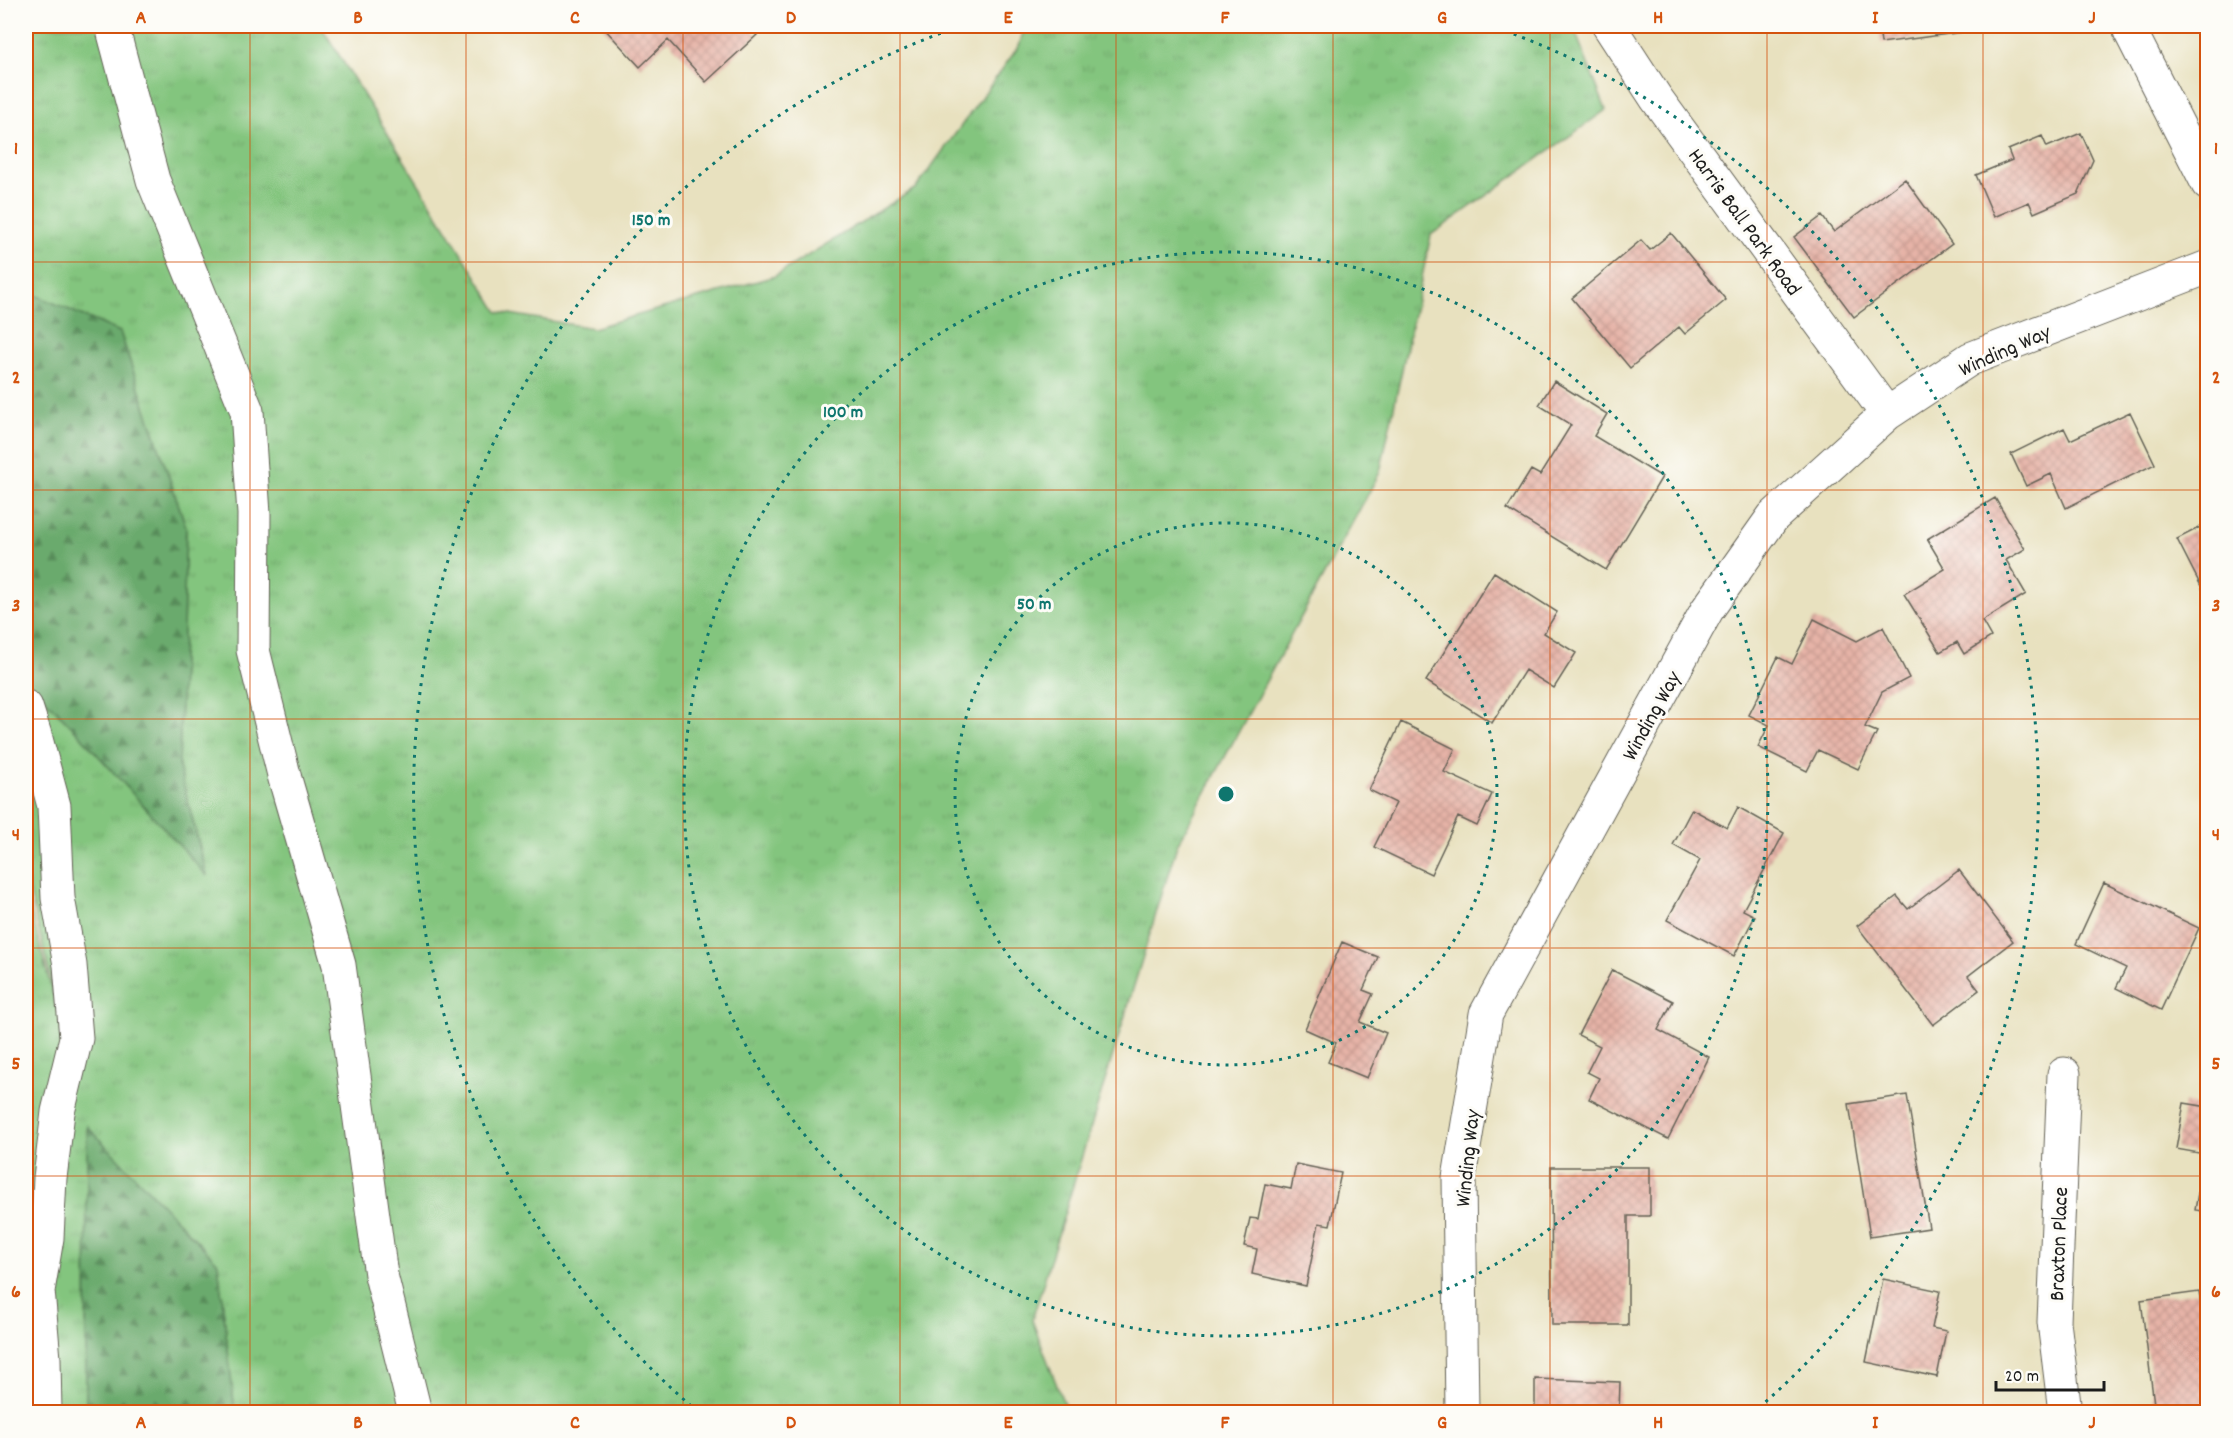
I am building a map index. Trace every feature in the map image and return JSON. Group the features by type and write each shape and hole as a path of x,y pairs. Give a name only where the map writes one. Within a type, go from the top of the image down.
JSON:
{"street":[{"path":"112,26 153,180 247,411 254,514 253,651 285,779 339,965 381,1275 416,1413"},
{"name":"Harris Ball Park Road","path":"1609,26 1656,98 1887,414"},
{"path":"2129,26 2208,184"},
{"name":"Winding Way","path":"1462,1413 1459,1178 1486,1014 1707,610 1773,517 1887,414 1970,358 2208,267"},
{"path":"26,707 54,806 58,898 70,965 76,1038 58,1112 50,1178 47,1238 38,1291 44,1359 45,1413"},
{"name":"Braxton Place","path":"2064,1074 2054,1322 2065,1413"}],"green space":[{"path":"26,26 321,26 498,312 593,328 775,276 916,188 1019,46 1025,26 1573,26 1606,110 1431,235 1380,472 1177,845 1032,1320 1067,1412 235,1412 218,1263 87,1127 86,1412 26,1412 26,894 74,1074 26,877 26,680 77,732 207,875 179,767 186,527 120,332 26,291"},
{"path":"26,291 120,332 186,527 179,767 207,876 77,732 26,680"},
{"path":"87,1126 218,1263 235,1412 86,1412"}],"building":[{"path":"602,26 748,26 757,35 706,82 668,40 640,67"},
{"path":"1879,26 1977,26 1978,30 1881,43"},
{"path":"2081,133 2093,160 2078,194 2034,213 2029,202 1994,217 1976,175 2012,160 2008,150 2042,136 2047,147"},
{"path":"1905,179 1952,244 1854,317 1794,237 1822,216 1834,232"},
{"path":"1671,233 1726,300 1685,334 1679,327 1630,368 1572,298 1641,240 1650,250"},
{"path":"1554,381 1607,414 1594,436 1662,477 1606,570 1507,509 1531,470 1540,475 1571,425 1539,405"},
{"path":"2130,412 2155,464 2066,508 2051,474 2026,486 2011,454 2064,428 2070,440"},
{"path":"1995,498 2025,549 2006,560 2026,594 1982,621 1991,637 1964,654 1957,642 1940,652 1904,594 1945,569 1927,539"},
{"path":"2208,523 2208,590 2204,592 2177,539"},
{"path":"1494,572 1557,612 1544,633 1576,653 1554,688 1525,670 1492,723 1426,681"},
{"path":"1814,619 1857,641 1883,627 1909,678 1882,692 1865,727 1877,732 1858,769 1818,750 1807,771 1758,747 1769,725 1749,715 1778,657 1792,664"},
{"path":"1401,722 1455,749 1444,772 1492,794 1477,826 1458,817 1431,874 1374,847 1396,803 1369,790"},
{"path":"1738,807 1784,833 1743,910 1755,916 1734,956 1667,920 1700,860 1673,845 1692,809 1727,828"},
{"path":"1959,870 2013,941 1968,976 1979,990 1933,1025 1857,926 1897,896 1908,909"},
{"path":"2104,883 2199,928 2161,1010 2116,988 2126,968 2076,944"},
{"path":"1342,942 1378,957 1363,990 1373,994 1360,1022 1386,1033 1367,1078 1328,1062 1336,1043 1305,1029"},
{"path":"1612,970 1673,1001 1658,1030 1709,1057 1668,1139 1589,1099 1599,1078 1587,1072 1600,1046 1578,1035"},
{"path":"1907,1095 1929,1228 1870,1237 1849,1104"},
{"path":"2184,1103 2208,1107 2208,1212 2195,1210 2205,1154 2176,1149"},
{"path":"1296,1164 1341,1173 1330,1225 1319,1223 1306,1286 1252,1274 1257,1249 1244,1246 1250,1218 1258,1219 1265,1184 1291,1189"},
{"path":"1551,1167 1650,1167 1650,1216 1628,1216 1628,1325 1552,1325"},
{"path":"1883,1279 1940,1291 1932,1328 1946,1331 1937,1377 1866,1362"},
{"path":"2199,1292 2204,1329 2208,1329 2208,1406 2155,1412 2141,1300"},
{"path":"1535,1379 1620,1382 1619,1412 1535,1412"}]}
